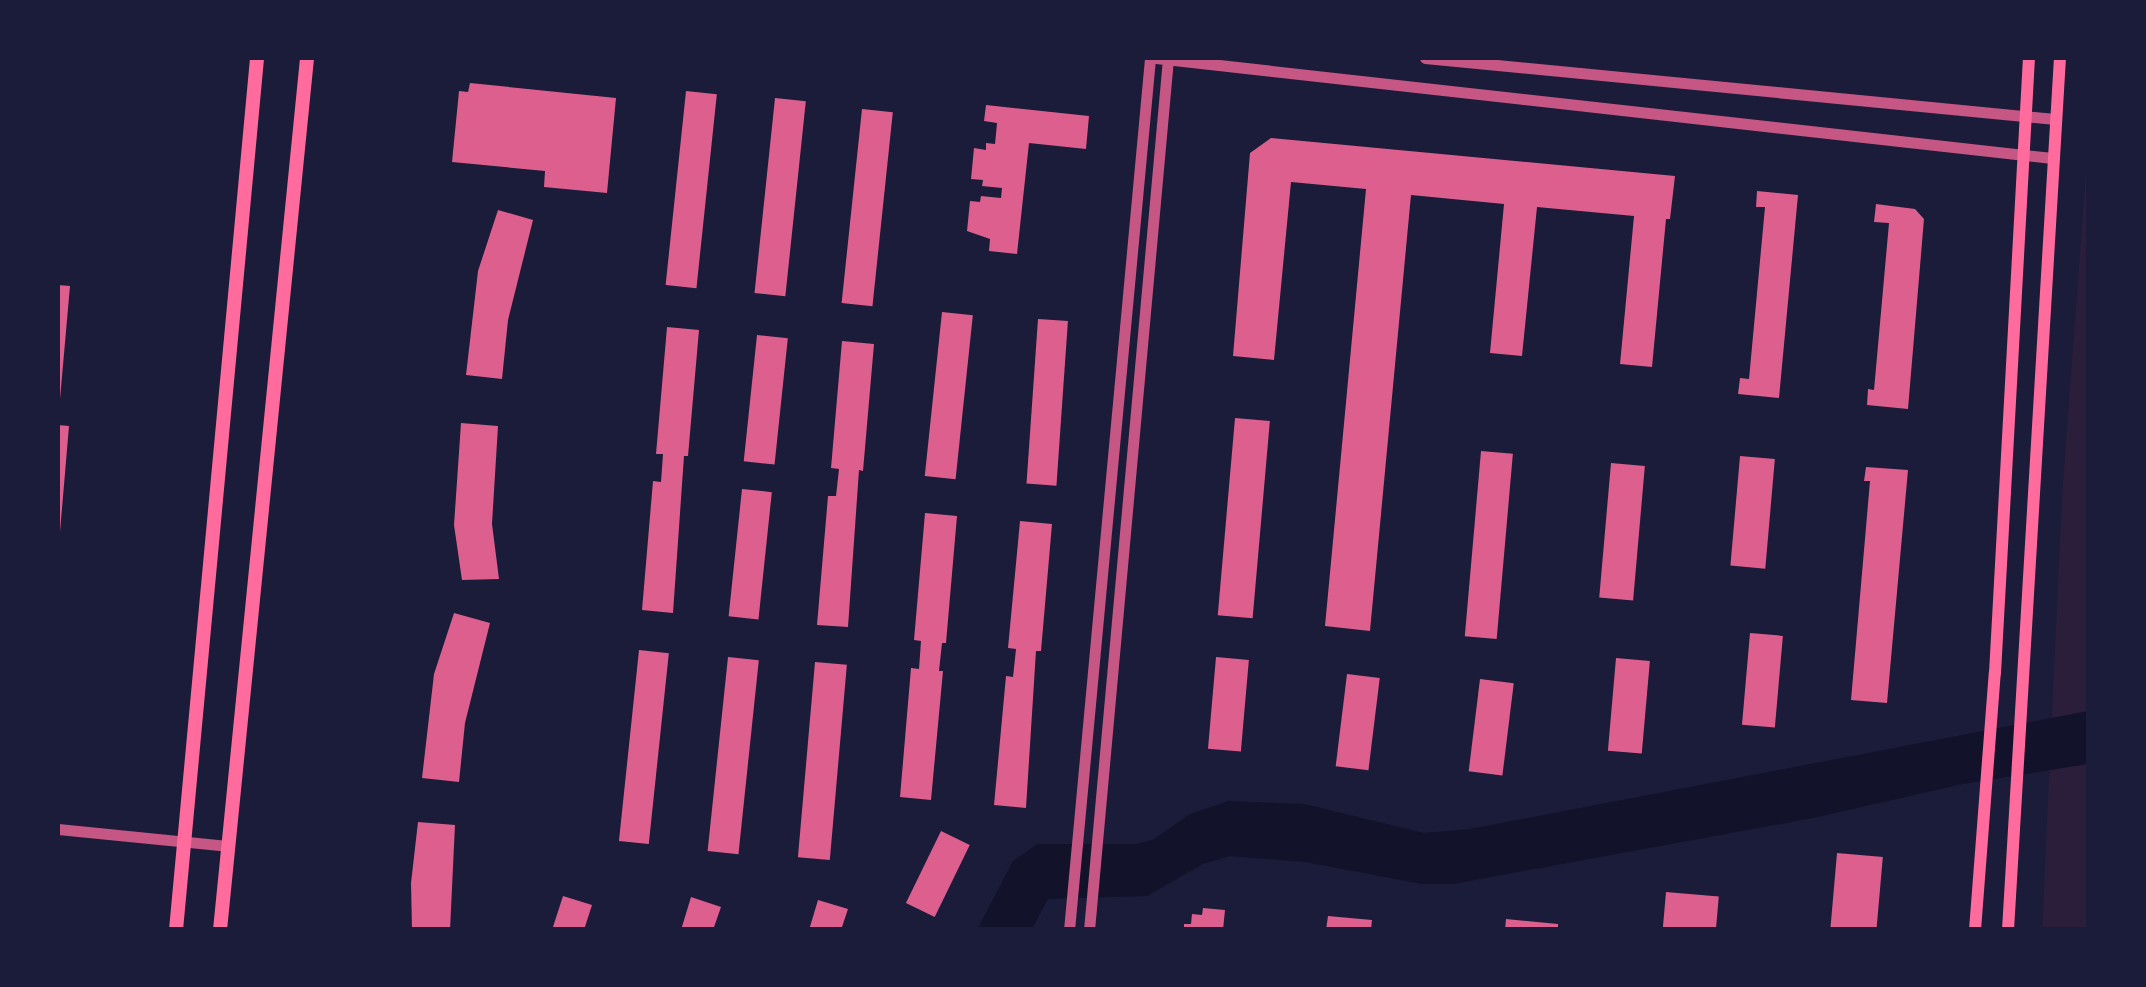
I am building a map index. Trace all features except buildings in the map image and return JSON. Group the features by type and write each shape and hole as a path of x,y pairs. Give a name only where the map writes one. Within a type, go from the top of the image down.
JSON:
{"main road":[{"path":"176,930 257,58"},
{"path":"220,930 308,58"},
{"path":"1975,930 1995,672 2029,58"},
{"path":"2008,930 2060,58"}],"street":[{"path":"1160,58 2052,158"},
{"path":"1069,930 1160,58"},
{"path":"1089,930 1160,58"},
{"path":"1426,58 2055,119"},
{"path":"58,829 227,846"}],"shaded area":[{"path":"2088,145 2088,929 2042,930 2062,496"},
{"path":"2088,711 2088,764 1963,784 1813,818 1453,884 1422,884 1305,862 1230,856 1203,864 1147,896 1048,899 1032,929 977,930 1013,861 1037,844 1137,844 1154,839 1190,814 1228,801 1305,804 1424,833 1470,829"}]}
